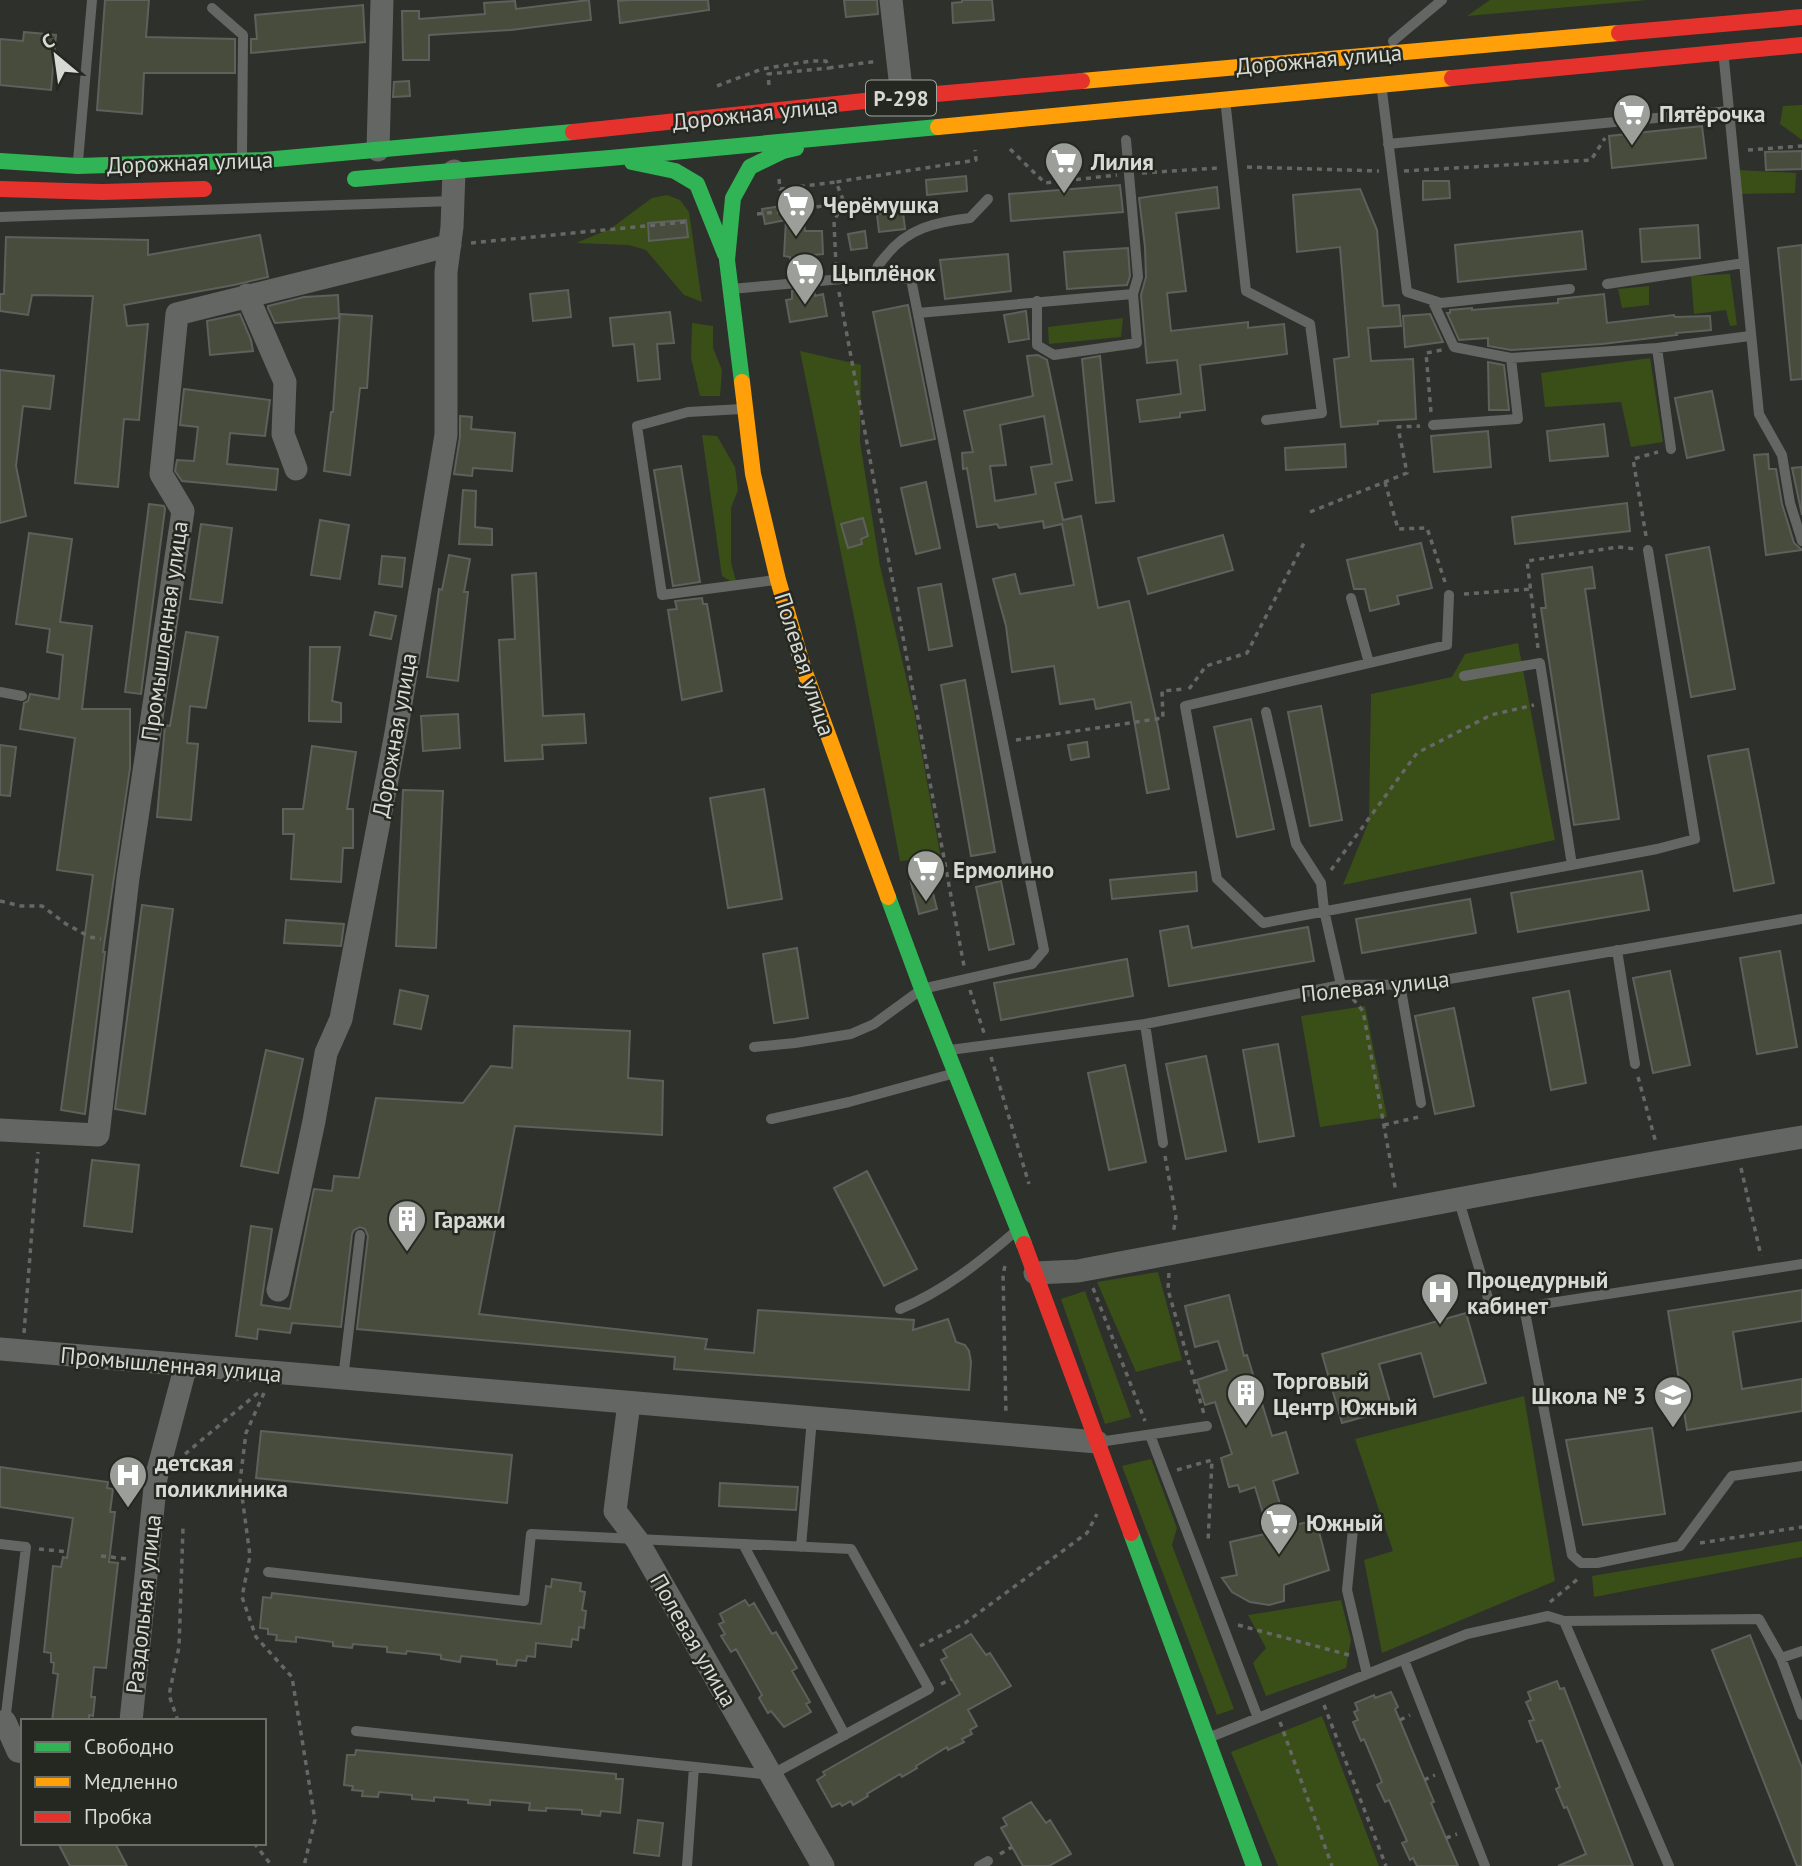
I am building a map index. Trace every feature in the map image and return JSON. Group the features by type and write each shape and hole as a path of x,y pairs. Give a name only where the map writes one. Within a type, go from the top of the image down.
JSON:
{"main road":[{"name":"Дорожная улица","path":"0,160 78,166 242,161 568,133 902,97 1802,17"},
{"name":"Дорожная улица","path":"337,180 610,158 1802,45"},
{"path":"727,260 733,198 750,167 783,151 840,136"},
{"path":"610,158 676,171 697,184 727,260"},
{"name":"Дорожная улица","path":"1,194 218,188"},
{"name":"Полевая улица","path":"727,260 753,474 778,580 803,667 922,989 1035,1273 1254,1866"}],"street":[{"path":"378,150 382,0"},
{"path":"891,0 902,97"},
{"name":"Дорожная улица","path":"278,1290 326,1054 341,1019 396,733 446,435 446,272 454,171"},
{"name":"Промышленная улица","path":"0,1130 98,1135 128,878 183,511 161,474 177,314 247,295 360,270 450,245"},
{"path":"247,295 285,382 283,434 296,469"},
{"path":"1035,1273 1078,1271 1459,1201 1661,1160 1802,1138"},
{"name":"Промышленная улица","path":"11,1350 343,1379"},
{"name":"Раздольная улица","path":"131,1719 156,1478 186,1365"},
{"path":"343,1379 1097,1442"},
{"name":"Полевая улица","path":"629,1403 615,1511 637,1540 824,1866"},
{"path":"2,1722 18,1751 21,1752"}],"lane":[{"path":"78,166 92,0"},
{"path":"1378,54 1442,0"},
{"path":"212,8 243,35 242,161"},
{"path":"1723,53 1759,414 1782,455 1790,503 1802,541"},
{"path":"1381,85 1407,292 1441,303 1570,289"},
{"path":"1226,98 1245,291 1310,324 1322,413 1266,419"},
{"path":"1388,144 1729,111"},
{"path":"1037,301 1037,345 1054,355 1137,343 1133,294 1138,277 1126,140"},
{"path":"875,276 875,270 895,243 941,221 970,218 988,199"},
{"path":"0,217 453,201"},
{"path":"1607,284 1744,263"},
{"path":"729,289 875,276 911,279 1044,950 1032,964 922,989 874,1024 851,1034 754,1046"},
{"path":"918,313 1133,294"},
{"path":"1432,300 1454,347 1511,358 1657,348 1750,336"},
{"path":"1657,348 1671,449"},
{"path":"1433,425 1518,419 1511,358"},
{"path":"744,409 688,412 637,426 662,595 778,580"},
{"path":"1449,595 1447,645 1185,706 1217,879 1262,923 1324,909 1657,849 1695,839 1648,550"},
{"path":"1351,598 1369,663"},
{"path":"1464,676 1540,663 1572,865"},
{"path":"0,692 22,696"},
{"path":"1266,712 1296,844 1321,883 1340,985"},
{"name":"Полевая улица","path":"947,1051 1145,1024 1340,985 1420,984 1802,919"},
{"path":"1617,950 1635,1064"},
{"path":"1400,984 1421,1103"},
{"path":"1145,1024 1163,1143"},
{"path":"771,1119 849,1102 957,1073"},
{"path":"1459,1201 1488,1298 1505,1310 1802,1264"},
{"path":"900,1309 929,1297 978,1263 1018,1230"},
{"path":"343,1379 360,1235"},
{"path":"1524,1307 1572,1555 1581,1563 1597,1563 1680,1546 1732,1476 1802,1466"},
{"path":"802,1547 812,1418"},
{"path":"1097,1442 1207,1426"},
{"path":"1150,1435 1258,1717"},
{"path":"1353,1529 1347,1590 1367,1674"},
{"path":"268,1572 524,1601 531,1534 850,1549 929,1689 771,1775 356,1731"},
{"path":"0,1544 26,1547 2,1722"},
{"path":"743,1544 845,1735"},
{"path":"1205,1739 1467,1634 1548,1616 1564,1621 1759,1619 1781,1658 1802,1715"},
{"path":"1564,1621 1669,1866"},
{"path":"1781,1658 1802,1651"},
{"path":"1404,1660 1485,1866"},
{"path":"687,1866 694,1766"}],"path":[{"path":"768,74 898,58"},
{"path":"706,89 776,66 826,61 828,68"},
{"path":"998,149 1010,149 1045,183 1232,167 1392,172 1591,160 1609,131"},
{"path":"1733,151 1802,146"},
{"path":"780,190 976,160 975,149 986,149"},
{"path":"836,182 844,202 834,221 836,279 967,979 1031,1190"},
{"path":"800,210 844,202"},
{"path":"450,245 634,227"},
{"path":"1310,512 1407,473 1398,427 1433,425 1426,353 1454,347"},
{"path":"1540,663 1527,561 1618,547 1648,550 1633,459 1671,449"},
{"path":"1385,482 1398,529 1427,528 1449,595 1532,589"},
{"path":"1185,706 1189,689 1206,666 1247,653 1304,541"},
{"path":"1004,741 1163,718 1162,691 1189,689"},
{"path":"1321,883 1417,753 1491,715 1546,702"},
{"path":"0,901 21,906 41,906 90,937 121,941"},
{"path":"1340,985 1363,1011 1400,1212"},
{"path":"1635,1064 1661,1160"},
{"path":"1384,1125 1424,1116 1421,1103"},
{"path":"11,1350 40,1132"},
{"path":"1163,1143 1176,1217 1168,1290 1207,1426"},
{"path":"1737,1148 1764,1270"},
{"path":"992,1434 1007,1414 1003,1274 1006,1263"},
{"path":"1078,1271 1091,1283 1150,1435"},
{"path":"156,1478 268,1385 246,1433 244,1445 240,1481 250,1556 242,1597 256,1637 292,1677 315,1820 304,1866"},
{"path":"1680,1546 1802,1527"},
{"path":"177,1719 169,1695 179,1647 183,1528"},
{"path":"26,1547 68,1552"},
{"path":"101,1556 148,1561"},
{"path":"1548,1616 1546,1605 1597,1563"},
{"path":"1319,1693 1387,1866"},
{"path":"1276,1710 1332,1866"},
{"path":"256,1845 272,1866"}],"green space":[{"path":"1490,0 1647,0 1467,16"},
{"path":"1802,105 1802,140 1780,124 1783,106"},
{"path":"1738,170 1796,173 1795,193 1738,194"},
{"path":"667,195 680,200 689,212 702,302 684,295 646,250 629,245 576,243 610,229 652,198"},
{"path":"1730,274 1737,325 1730,326 1726,310 1694,314 1691,276"},
{"path":"1649,286 1649,305 1622,308 1618,289"},
{"path":"1123,318 1121,337 1049,344 1048,327"},
{"path":"692,323 713,326 713,348 722,370 720,396 700,396 691,358"},
{"path":"800,351 861,365 860,442 880,566 914,711 941,858 900,861"},
{"path":"1650,358 1663,442 1631,447 1621,402 1545,407 1541,373"},
{"path":"702,435 717,436 735,467 738,490 731,508 731,562 737,585 722,576"},
{"path":"1518,643 1555,840 1343,885 1369,821 1371,694 1452,677 1465,654"},
{"path":"1365,1006 1387,1117 1320,1127 1301,1016"},
{"path":"1158,1272 1182,1360 1136,1372 1097,1282"},
{"path":"1085,1291 1131,1417 1105,1424 1061,1299"},
{"path":"1524,1396 1555,1581 1382,1653 1364,1560 1393,1551 1355,1439"},
{"path":"1151,1459 1177,1528 1172,1545 1234,1709 1217,1715 1122,1466"},
{"path":"1802,1541 1802,1557 1594,1597 1592,1576"},
{"path":"1341,1600 1351,1640 1346,1668 1266,1696 1253,1663 1266,1648 1248,1615"},
{"path":"1322,1716 1379,1866 1278,1866 1231,1752"}],"building":[{"path":"105,0 149,0 146,37 235,39 235,73 144,73 142,114 97,110"},
{"path":"589,0 591,20 511,30 429,35 429,60 403,60 402,11 419,11 419,19 485,14 484,3 515,1 516,9"},
{"path":"708,0 709,10 620,23 618,1"},
{"path":"844,0 877,0 878,14 846,17"},
{"path":"962,0 992,0 994,20 953,23 952,3"},
{"path":"363,5 365,42 251,53 251,39 257,39 255,15"},
{"path":"24,32 56,35 51,90 0,85 0,39 23,41"},
{"path":"409,81 410,96 393,97 394,82"},
{"path":"1702,126 1706,158 1612,168 1609,136"},
{"path":"1802,151 1802,169 1766,170 1765,152"},
{"path":"966,176 967,191 927,195 926,180"},
{"path":"1423,181 1449,181 1450,198 1423,200"},
{"path":"1120,185 1123,212 1011,221 1009,194"},
{"path":"1217,187 1219,208 1176,213 1186,291 1167,293 1171,331 1248,322 1248,328 1284,324 1287,354 1200,365 1205,410 1180,413 1180,417 1140,422 1137,400 1181,394 1177,360 1147,363 1141,295 1146,277 1145,247 1139,198"},
{"path":"1360,189 1377,230 1383,306 1399,305 1401,326 1368,328 1371,361 1413,359 1416,419 1341,427 1334,359 1349,357 1340,247 1297,252 1293,195"},
{"path":"793,194 799,225 804,224 805,231 822,231 823,254 813,255 814,274 791,276 790,257 784,256 786,220 765,224 762,209 788,205 789,195"},
{"path":"903,212 905,229 879,232 877,214"},
{"path":"686,220 688,237 649,241 648,223"},
{"path":"1698,225 1700,258 1642,262 1640,229"},
{"path":"865,231 867,248 851,250 848,234"},
{"path":"1582,231 1586,269 1458,282 1455,245"},
{"path":"260,235 268,277 124,305 127,326 148,324 139,420 124,419 118,487 75,483 93,296 32,295 28,315 0,311 0,294 4,294 6,237 148,240 148,255"},
{"path":"1802,245 1802,379 1791,380 1778,248"},
{"path":"1128,248 1130,276 1127,285 1067,289 1064,252"},
{"path":"1008,254 1011,291 945,299 940,260"},
{"path":"814,289 815,296 823,294 827,316 790,322 786,300 792,299 792,291"},
{"path":"568,290 571,317 533,321 530,294"},
{"path":"1604,294 1607,323 1674,315 1710,316 1711,330 1602,344 1511,350 1488,346 1488,338 1459,340 1447,313 1450,313 1450,310 1472,308 1558,303 1558,299"},
{"path":"338,295 339,318 275,323 268,308 304,297"},
{"path":"908,305 935,439 901,446 873,312"},
{"path":"1026,311 1029,339 1009,342 1004,315"},
{"path":"670,312 674,343 657,344 660,379 638,381 634,344 613,346 610,318"},
{"path":"240,314 253,351 210,355 207,321"},
{"path":"340,314 372,316 367,388 360,388 350,475 324,471 333,412"},
{"path":"1430,314 1443,342 1405,347 1403,316"},
{"path":"1038,355 1047,360 1072,480 1055,483 1063,520 1081,516 1098,608 1129,601 1158,727 1169,789 1147,793 1131,702 1096,709 1094,699 1060,704 1054,666 1012,672 1006,626 993,579 1015,574 1020,594 1074,585 1062,524 1044,528 1043,521 999,528 997,524 977,527 967,468 963,469 962,453 973,452 964,411 1033,396 1027,356","holes":["1044,416 1052,464 1031,467 1036,494 995,501 990,466 1006,465 1000,425"]},
{"path":"1100,356 1114,501 1096,503 1082,359"},
{"path":"1488,362 1504,365 1509,410 1489,410"},
{"path":"0,370 54,376 50,409 23,406 16,466 26,516 0,523"},
{"path":"184,389 270,400 265,436 230,433 227,464 278,469 276,490 182,481 175,471 177,460 194,461 198,427 180,425"},
{"path":"1712,391 1724,450 1687,458 1675,398"},
{"path":"460,416 472,417 471,429 515,433 512,471 473,468 472,476 454,474 460,437"},
{"path":"1604,424 1608,456 1550,461 1547,431"},
{"path":"1488,431 1491,467 1434,472 1431,436"},
{"path":"1345,444 1346,467 1286,470 1285,448"},
{"path":"1768,454 1769,469 1776,469 1782,504 1794,543 1802,550 1766,555 1754,455"},
{"path":"681,466 700,582 673,586 654,470"},
{"path":"1802,467 1802,515 1792,468"},
{"path":"926,482 940,548 916,554 901,488"},
{"path":"463,490 476,491 475,527 492,529 492,545 459,544"},
{"path":"1627,503 1630,531 1515,544 1512,517"},
{"path":"149,504 164,506 165,509 141,694 125,692"},
{"path":"863,518 868,536 861,539 862,544 848,548 841,524"},
{"path":"320,520 349,525 340,579 311,575"},
{"path":"201,524 232,528 222,603 190,599"},
{"path":"29,533 72,539 60,622 92,626 82,709 130,709 130,768 103,952 85,1114 61,1110 93,875 57,870 75,738 20,729 24,703 28,701 30,694 59,699 63,655 47,652 50,629 16,624"},
{"path":"1223,535 1233,570 1148,594 1138,558"},
{"path":"1421,543 1432,588 1397,596 1399,604 1370,611 1365,589 1354,589 1347,560"},
{"path":"1709,547 1735,689 1691,697 1666,555"},
{"path":"449,555 470,559 464,592 468,592 458,681 427,677 439,589 442,590"},
{"path":"382,556 405,558 402,587 379,584"},
{"path":"1592,567 1595,588 1585,589 1619,819 1574,825 1541,608 1546,608 1542,574"},
{"path":"536,573 543,716 584,714 586,743 542,745 543,759 505,761 499,640 515,639 512,575"},
{"path":"941,584 952,646 929,650 918,588"},
{"path":"702,598 703,604 707,604 722,691 682,700 668,610 677,609 675,601"},
{"path":"375,612 396,616 391,639 370,635"},
{"path":"186,632 218,637 206,708 190,706 187,743 198,744 191,820 157,817 165,725 170,726"},
{"path":"310,647 340,647 332,701 341,703 341,722 309,721"},
{"path":"965,680 995,852 971,856 941,685"},
{"path":"1321,706 1342,820 1310,826 1288,712"},
{"path":"458,714 460,748 423,751 421,716"},
{"path":"1251,719 1274,829 1237,837 1214,727"},
{"path":"1087,742 1089,757 1071,760 1068,745"},
{"path":"0,745 16,747 10,796 0,795"},
{"path":"312,746 356,752 347,809 353,809 353,848 343,848 341,882 291,879 294,834 283,834 283,809 303,809"},
{"path":"1748,749 1774,883 1734,891 1708,756"},
{"path":"764,789 782,899 728,908 710,798"},
{"path":"403,790 443,791 436,948 396,946"},
{"path":"926,866 937,909 919,914 908,871"},
{"path":"1642,871 1649,910 1518,932 1511,893"},
{"path":"1196,872 1197,891 1112,899 1110,880"},
{"path":"1001,881 1014,944 989,950 976,887"},
{"path":"1470,899 1476,933 1362,953 1356,919"},
{"path":"142,905 173,909 145,1114 115,1109"},
{"path":"286,920 344,924 341,946 284,943"},
{"path":"1188,926 1192,948 1308,927 1314,961 1169,986 1160,931"},
{"path":"797,948 808,1018 774,1023 763,954"},
{"path":"1780,951 1797,1047 1757,1054 1740,958"},
{"path":"1127,959 1133,996 1001,1020 994,983"},
{"path":"1670,971 1690,1065 1653,1073 1633,978"},
{"path":"400,990 428,996 421,1029 394,1024"},
{"path":"1569,991 1586,1083 1551,1090 1533,998"},
{"path":"1454,1008 1474,1106 1435,1114 1415,1016"},
{"name":"Гаражи","path":"514,1026 630,1031 628,1078 663,1081 662,1135 515,1126 479,1314 707,1339 705,1349 754,1353 758,1310 914,1320 913,1330 948,1319 956,1342 965,1345 969,1351 969,1390 674,1369 675,1357 357,1329 368,1236 365,1229 360,1227 352,1234 341,1327 292,1323 290,1333 258,1329 257,1339 236,1336 251,1226 272,1229 261,1305 290,1309 314,1189 332,1191 334,1176 359,1178 376,1098 463,1103 491,1066 512,1068"},
{"path":"1278,1044 1294,1136 1259,1142 1243,1050"},
{"path":"266,1050 303,1059 278,1173 241,1166"},
{"path":"1206,1056 1226,1151 1186,1159 1166,1064"},
{"path":"1125,1065 1146,1162 1109,1170 1088,1073"},
{"path":"92,1160 139,1165 132,1232 84,1226"},
{"path":"867,1171 917,1269 884,1286 834,1188"},
{"path":"1802,1290 1802,1321 1733,1332 1742,1389 1802,1379 1802,1411 1687,1430 1668,1311"},
{"path":"1229,1295 1244,1356 1247,1355 1272,1436 1286,1432 1298,1473 1273,1481 1287,1527 1316,1520 1329,1570 1284,1585 1284,1601 1269,1605 1250,1602 1232,1592 1222,1578 1237,1575 1230,1542 1269,1533 1255,1487 1240,1492 1238,1485 1229,1487 1221,1458 1232,1454 1215,1402 1205,1405 1197,1380 1227,1370 1218,1341 1195,1347 1185,1306"},
{"path":"1466,1313 1486,1383 1434,1397 1421,1353 1379,1364 1392,1409 1342,1423 1322,1354"},
{"path":"1652,1428 1665,1514 1583,1525 1566,1440"},
{"path":"261,1431 512,1455 507,1503 256,1478"},
{"path":"0,1467 108,1482 107,1488 113,1489 110,1512 115,1512 109,1562 118,1563 106,1668 94,1667 91,1697 95,1697 93,1716 89,1715 89,1719 52,1719 58,1674 53,1673 51,1653 44,1652 53,1566 61,1567 63,1557 67,1558 73,1518 0,1507"},
{"path":"720,1483 798,1487 796,1510 719,1506"},
{"path":"552,1579 581,1583 580,1591 585,1592 582,1610 586,1611 584,1628 579,1627 578,1640 572,1639 571,1647 536,1643 535,1657 527,1656 526,1661 517,1660 516,1666 497,1664 497,1660 461,1656 460,1662 441,1659 441,1655 407,1651 406,1654 387,1652 387,1647 353,1644 352,1648 333,1646 333,1642 296,1637 296,1642 276,1640 277,1635 268,1634 268,1629 260,1628 263,1597 271,1598 272,1593 541,1624 546,1586 551,1587"},
{"path":"745,1600 749,1606 754,1603 772,1634 776,1632 797,1668 792,1671 810,1702 806,1704 811,1712 784,1727 771,1711 768,1713 759,1698 762,1695 736,1649 731,1652 721,1636 725,1634 719,1624 724,1622 720,1614"},
{"path":"971,1634 986,1655 990,1653 1011,1686 968,1710 977,1726 970,1730 972,1734 962,1739 964,1742 948,1750 947,1747 916,1766 917,1768 902,1777 900,1774 853,1805 851,1801 832,1807 817,1780 825,1775 823,1772 960,1694 941,1660 947,1657 943,1650"},
{"path":"1750,1635 1802,1768 1802,1866 1797,1866 1712,1650"},
{"path":"1557,1681 1560,1689 1564,1688 1633,1866 1558,1866 1586,1854 1567,1807 1564,1808 1556,1789 1560,1787 1542,1740 1537,1742 1529,1721 1534,1720 1526,1702 1531,1700 1528,1692"},
{"path":"1391,1692 1398,1707 1395,1709 1434,1802 1431,1803 1458,1866 1417,1866 1413,1858 1410,1860 1402,1843 1407,1841 1389,1800 1385,1802 1377,1785 1382,1782 1364,1739 1361,1741 1353,1722 1358,1720 1354,1712 1358,1710 1355,1703"},
{"path":"356,1750 616,1774 616,1779 623,1779 620,1813 601,1811 600,1816 582,1814 582,1810 529,1810 530,1803 490,1800 490,1805 434,1797 434,1801 412,1799 412,1795 379,1792 378,1797 362,1796 363,1791 352,1790 353,1786 344,1785 347,1755 355,1755"},
{"path":"1031,1802 1046,1823 1050,1820 1071,1854 1049,1866 1023,1866 1001,1828 1007,1825 1003,1818"},
{"path":"638,1820 663,1823 659,1856 634,1853"},
{"path":"59,1845 116,1845 127,1866 70,1866"}],"traffic: fast":[{"path":"355,179 938,127"},
{"path":"0,161 78,166 264,160 573,132"},
{"path":"742,382 727,260 733,198 750,167 783,151 796,148"},
{"path":"632,162 675,171 697,184 725,254"},
{"path":"888,897 1024,1244"},
{"path":"1131,1533 1254,1866"}],"traffic: slow":[{"path":"1082,81 1619,33"},
{"path":"938,127 1452,78"},
{"path":"742,382 753,474 778,580 803,667 888,897"}],"traffic: jam":[{"path":"1619,33 1802,17"},
{"path":"1452,78 1802,45"},
{"path":"573,132 1082,81"},
{"path":"0,189 102,192 204,189"},
{"path":"1024,1244 1131,1533"}],"place":[{"name":"Пятёрочка","path":"1632,147"},
{"name":"Лилия","path":"1064,195"},
{"name":"Черёмушка","path":"796,238"},
{"name":"Цыплёнок","path":"805,306"},
{"name":"Ермолино","path":"926,903"},
{"name":"Гаражи","path":"407,1253"},
{"name":"Процедурный кабинет","path":"1440,1326"},
{"name":"Торговый Центр Южный","path":"1246,1427"},
{"name":"Школа № 3","path":"1673,1429"},
{"name":"детская поликлиника","path":"128,1509"},
{"name":"Южный","path":"1279,1556"}]}
